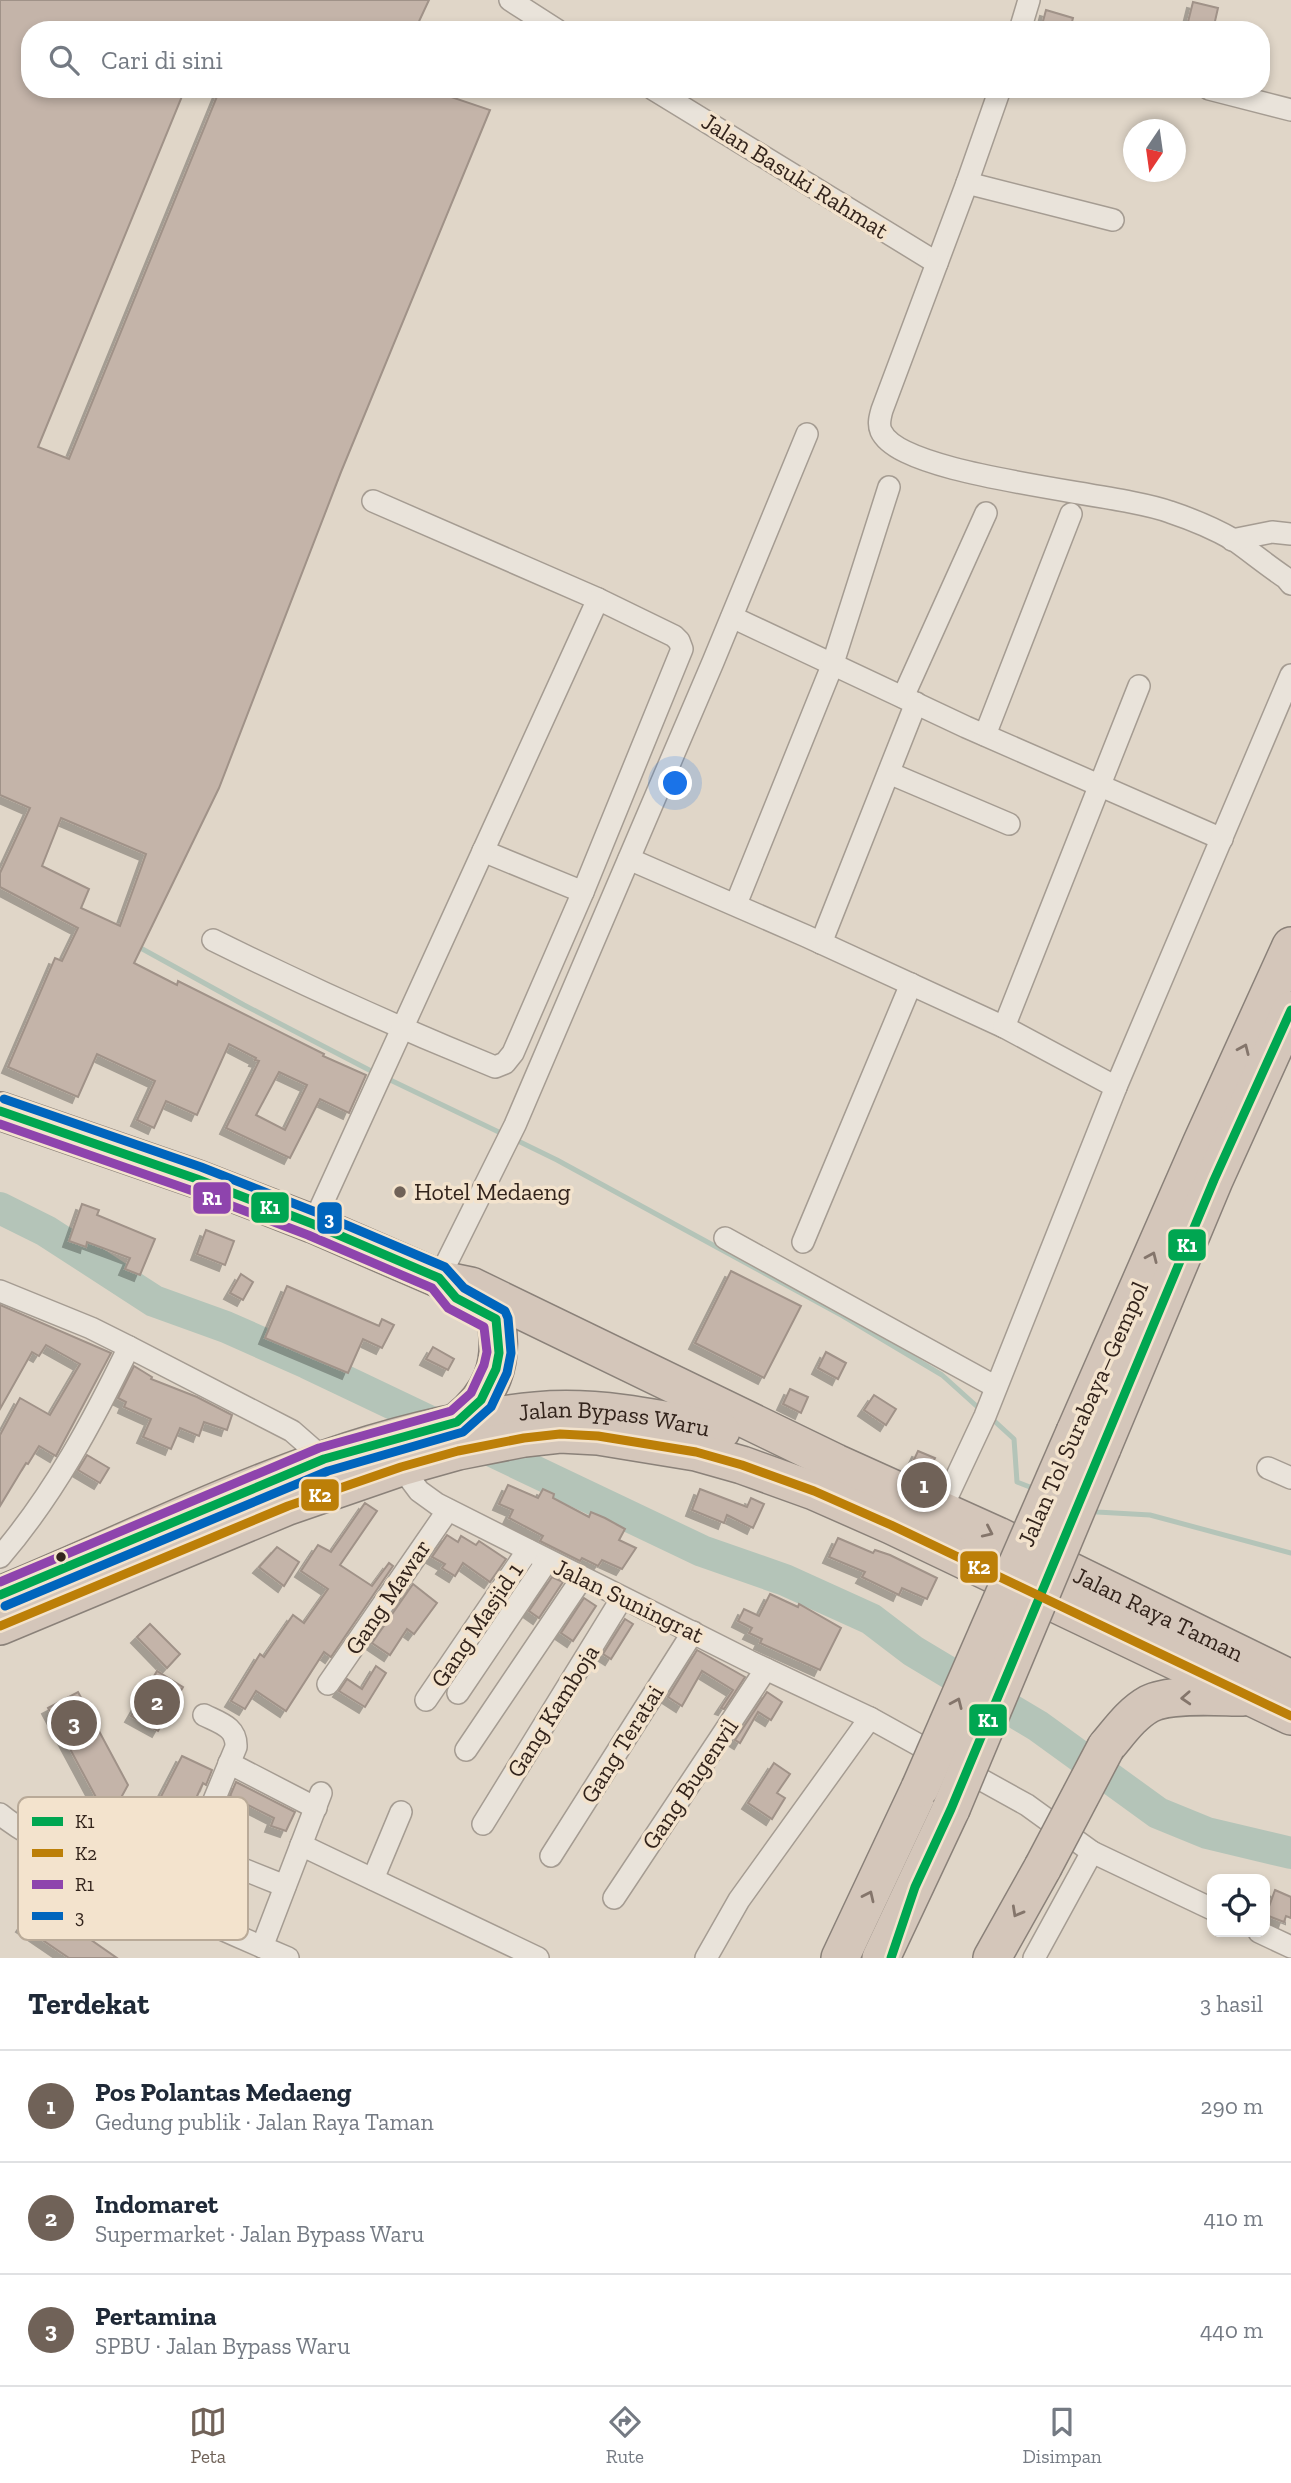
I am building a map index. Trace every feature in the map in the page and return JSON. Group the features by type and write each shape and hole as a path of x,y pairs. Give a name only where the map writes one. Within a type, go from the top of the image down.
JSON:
{"highway":[{"name":"Jalan Tol Surabaya–Gempol","path":"881,1958 951,1809 1202,1142 1291,946"},
{"name":"Jalan Tol Surabaya–Gempol","path":"840,1958 1214,1180 1291,1010"},
{"path":"0,1111 197,1179 313,1224 440,1279 471,1286 836,1463"},
{"path":"440,1279 456,1298 496,1320 867,1504 882,1514 891,1525"},
{"path":"447,1435 481,1400 496,1369 499,1353 496,1320"},
{"name":"Jalan Bypass Waru","path":"0,1595 338,1454 447,1435 536,1410 624,1428 742,1465 814,1491 891,1525"},
{"name":"Jalan Bypass Waru","path":"0,1626 288,1506 401,1467 447,1435 524,1438 560,1434 598,1436 624,1428 726,1433 836,1463"},
{"name":"Jalan Raya Taman","path":"836,1463 941,1510 1291,1679"},
{"name":"Jalan Raya Taman","path":"891,1525 1291,1716"},
{"path":"992,1958 1107,1748 1128,1721 1150,1703 1181,1697 1255,1697"},
{"path":"891,1958 915,1887"}],"street":[{"path":"510,0 544,21"},
{"path":"1023,21 1029,0"},
{"name":"Jalan Basuki Rahmat","path":"668,98 937,263"},
{"path":"997,98 880,419 881,432 891,443 925,460 989,478 1124,500 1169,511 1232,540 1291,584"},
{"path":"1244,98 1291,110"},
{"path":"967,183 1113,220"},
{"path":"440,1279 515,1125 732,617 807,434"},
{"path":"736,904 832,666 889,487"},
{"path":"213,940 402,1030 495,1067 505,1063 513,1053 583,892 682,649 680,641 674,636 598,599 373,501"},
{"path":"821,943 889,773 910,700 986,513"},
{"path":"985,735 1071,514"},
{"path":"1232,540 1272,532 1291,534"},
{"path":"313,1224 598,599"},
{"path":"732,617 832,666 1222,839"},
{"path":"941,1510 991,1400 1116,1087 1291,675"},
{"path":"1004,1027 1139,686"},
{"path":"889,773 1009,824"},
{"path":"484,851 583,892"},
{"path":"629,859 736,904 1004,1027 1116,1087"},
{"path":"803,1242 911,984"},
{"path":"724,1238 991,1400"},
{"path":"0,1291 91,1328 338,1454"},
{"path":"0,1557 39,1507 90,1426 129,1347"},
{"name":"Jalan Suningrat","path":"401,1467 419,1491 448,1510 870,1718 1027,1805 1092,1852 1207,1907"},
{"path":"1268,1468 1291,1478"},
{"name":"Gang Mawar","path":"328,1684 448,1510"},
{"name":"Gang Masjid 1","path":"426,1700 528,1550"},
{"path":"458,1693 547,1561"},
{"path":"466,1750 582,1578"},
{"name":"Gang Kamboja","path":"483,1824 622,1598"},
{"name":"Gang Teratai","path":"551,1856 693,1632"},
{"name":"Gang Bugenvil","path":"614,1898 766,1669"},
{"path":"204,1715 229,1727 236,1737 236,1747 215,1797"},
{"path":"706,1958 739,1900 870,1718"},
{"path":"229,1763 319,1801 262,1947"},
{"path":"373,1879 401,1812"},
{"path":"0,1814 18,1826"},
{"path":"301,1845 538,1958"},
{"path":"1034,1958 1092,1852"},
{"path":"248,1871 285,1886"},
{"path":"1270,1937 1291,1947"},
{"path":"245,1940 288,1958"}],"building":[{"path":"0,0 429,0 419,21 21,21 21,98 181,98 38,447 69,459 216,98 454,98 490,110 341,472 219,788 134,963 177,985 178,981 324,1054 323,1056 366,1075 349,1113 320,1099 290,1158 226,1128 259,1061 229,1044 197,1115 166,1101 154,1128 137,1120 155,1081 97,1054 78,1097 8,1067 55,958 62,961 78,928 0,887 0,873 30,808 0,795","holes":["61,818 146,854 120,926 81,908 89,889 42,866","279,1072 307,1085 285,1130 256,1115"]},
{"path":"1193,2 1218,8 1215,21 1188,21"},
{"path":"1046,10 1073,18 1072,21 1043,21"},
{"path":"82,1204 99,1210 97,1215 155,1239 140,1275 125,1269 130,1258 87,1242 86,1247 69,1241"},
{"path":"206,1230 234,1241 225,1265 197,1254"},
{"path":"731,1271 801,1306 764,1378 695,1343"},
{"path":"241,1274 253,1282 243,1300 230,1293"},
{"path":"287,1286 379,1326 382,1319 394,1325 382,1348 363,1339 348,1373 265,1338"},
{"path":"0,1305 111,1353 56,1456 39,1446 0,1506 0,1435 20,1398 50,1415 80,1364 46,1345 39,1356 32,1352 0,1409"},
{"path":"433,1347 454,1359 448,1370 426,1359"},
{"path":"826,1352 846,1363 838,1379 818,1368"},
{"path":"134,1366 152,1377 151,1379 197,1397 232,1415 227,1430 204,1422 199,1436 180,1428 171,1449 143,1437 151,1419 124,1407 126,1402 118,1398"},
{"path":"790,1389 808,1397 801,1413 783,1404"},
{"path":"874,1395 896,1409 886,1425 864,1410"},
{"path":"918,1451 935,1458 927,1476 910,1468"},
{"path":"87,1455 109,1468 100,1483 78,1470"},
{"path":"508,1485 538,1498 543,1489 554,1494 553,1498 589,1517 591,1512 605,1518 625,1529 619,1540 636,1548 622,1569 602,1560 598,1566 582,1558 580,1561 540,1541 543,1536 509,1518 513,1510 499,1504"},
{"path":"700,1489 747,1507 751,1498 764,1504 753,1528 727,1515 724,1523 692,1510"},
{"path":"365,1503 377,1511 340,1565 372,1586 389,1563 393,1566 331,1657 324,1652 286,1711 256,1691 245,1709 231,1701 260,1654 264,1657 293,1615 304,1623 328,1589 301,1571 318,1545 331,1552"},
{"path":"447,1535 458,1542 461,1536 476,1545 479,1541 506,1559 490,1582 463,1563 455,1576 442,1568 445,1564 432,1557"},
{"path":"838,1538 873,1553 875,1550 890,1555 937,1578 927,1599 902,1588 899,1595 862,1577 865,1572 829,1557"},
{"path":"277,1547 299,1562 284,1586 259,1567"},
{"path":"552,1577 563,1582 539,1618 529,1611"},
{"path":"413,1584 437,1603 414,1634 407,1629 390,1655 372,1643"},
{"path":"770,1594 798,1607 799,1604 841,1628 820,1670 760,1643 762,1639 749,1633 752,1628 738,1621 744,1609 759,1616"},
{"path":"584,1598 596,1606 573,1641 561,1633"},
{"path":"625,1619 633,1624 611,1659 603,1654"},
{"path":"150,1624 180,1654 167,1668 137,1637"},
{"path":"697,1650 745,1677 724,1709 721,1708 733,1690 702,1671 682,1706 668,1697"},
{"path":"376,1666 386,1673 365,1707 339,1691 347,1679 362,1689"},
{"path":"157,1671 183,1687 158,1731 131,1716"},
{"path":"78,1692 128,1785 121,1797 96,1797 48,1708"},
{"path":"767,1692 782,1702 771,1720 758,1712 740,1743 735,1740"},
{"path":"182,1756 212,1770 206,1785 203,1783 197,1797 161,1797"},
{"path":"774,1763 790,1774 777,1793 785,1798 772,1819 748,1803"},
{"path":"236,1782 295,1812 286,1831 271,1826 274,1818 248,1805 248,1797 230,1796"},
{"path":"1275,1890 1291,1897 1291,1918 1286,1916 1284,1922 1270,1917 1270,1904"},
{"path":"43,1940 91,1940 117,1958 69,1958"}],"waterway":[{"path":"137,946 375,1073"},
{"path":"384,1077 505,1135"},
{"path":"514,1139 843,1316 942,1375 982,1411"},
{"path":"0,1208 46,1231 154,1301 226,1327 307,1363 702,1551 785,1580 871,1619 913,1651 1038,1726 1158,1813 1207,1833 1291,1853"},
{"path":"990,1417 1014,1439 1017,1482 1035,1489"},
{"path":"1090,1510 1150,1515 1291,1553"}],"transit line":[{"name":"K1","path":"891,1958 915,1887 951,1809 1214,1180 1291,1010"},
{"name":"3","path":"4,1099 201,1167 445,1267 464,1288 505,1311 511,1353 507,1373 491,1407 463,1432 328,1471 5,1606"},
{"name":"K1","path":"0,1111 197,1179 313,1224 439,1278 456,1298 496,1319 499,1353 496,1369 481,1400 457,1422 324,1459 0,1595"},
{"name":"R1","path":"0,1124 193,1191 308,1235 432,1288 448,1308 484,1327 487,1352 471,1393 451,1411 319,1448 0,1582"},
{"name":"K2","path":"0,1626 288,1506 401,1467 458,1451 524,1438 560,1434 598,1436 696,1452 814,1491 1291,1716"}],"place":[{"name":"Hotel Medaeng","path":"400,1192"},
{"name":"Pos Polantas Medaeng","path":"924,1485"},
{"name":"Indomaret","path":"157,1702"},
{"name":"Pertamina","path":"74,1723"}]}
